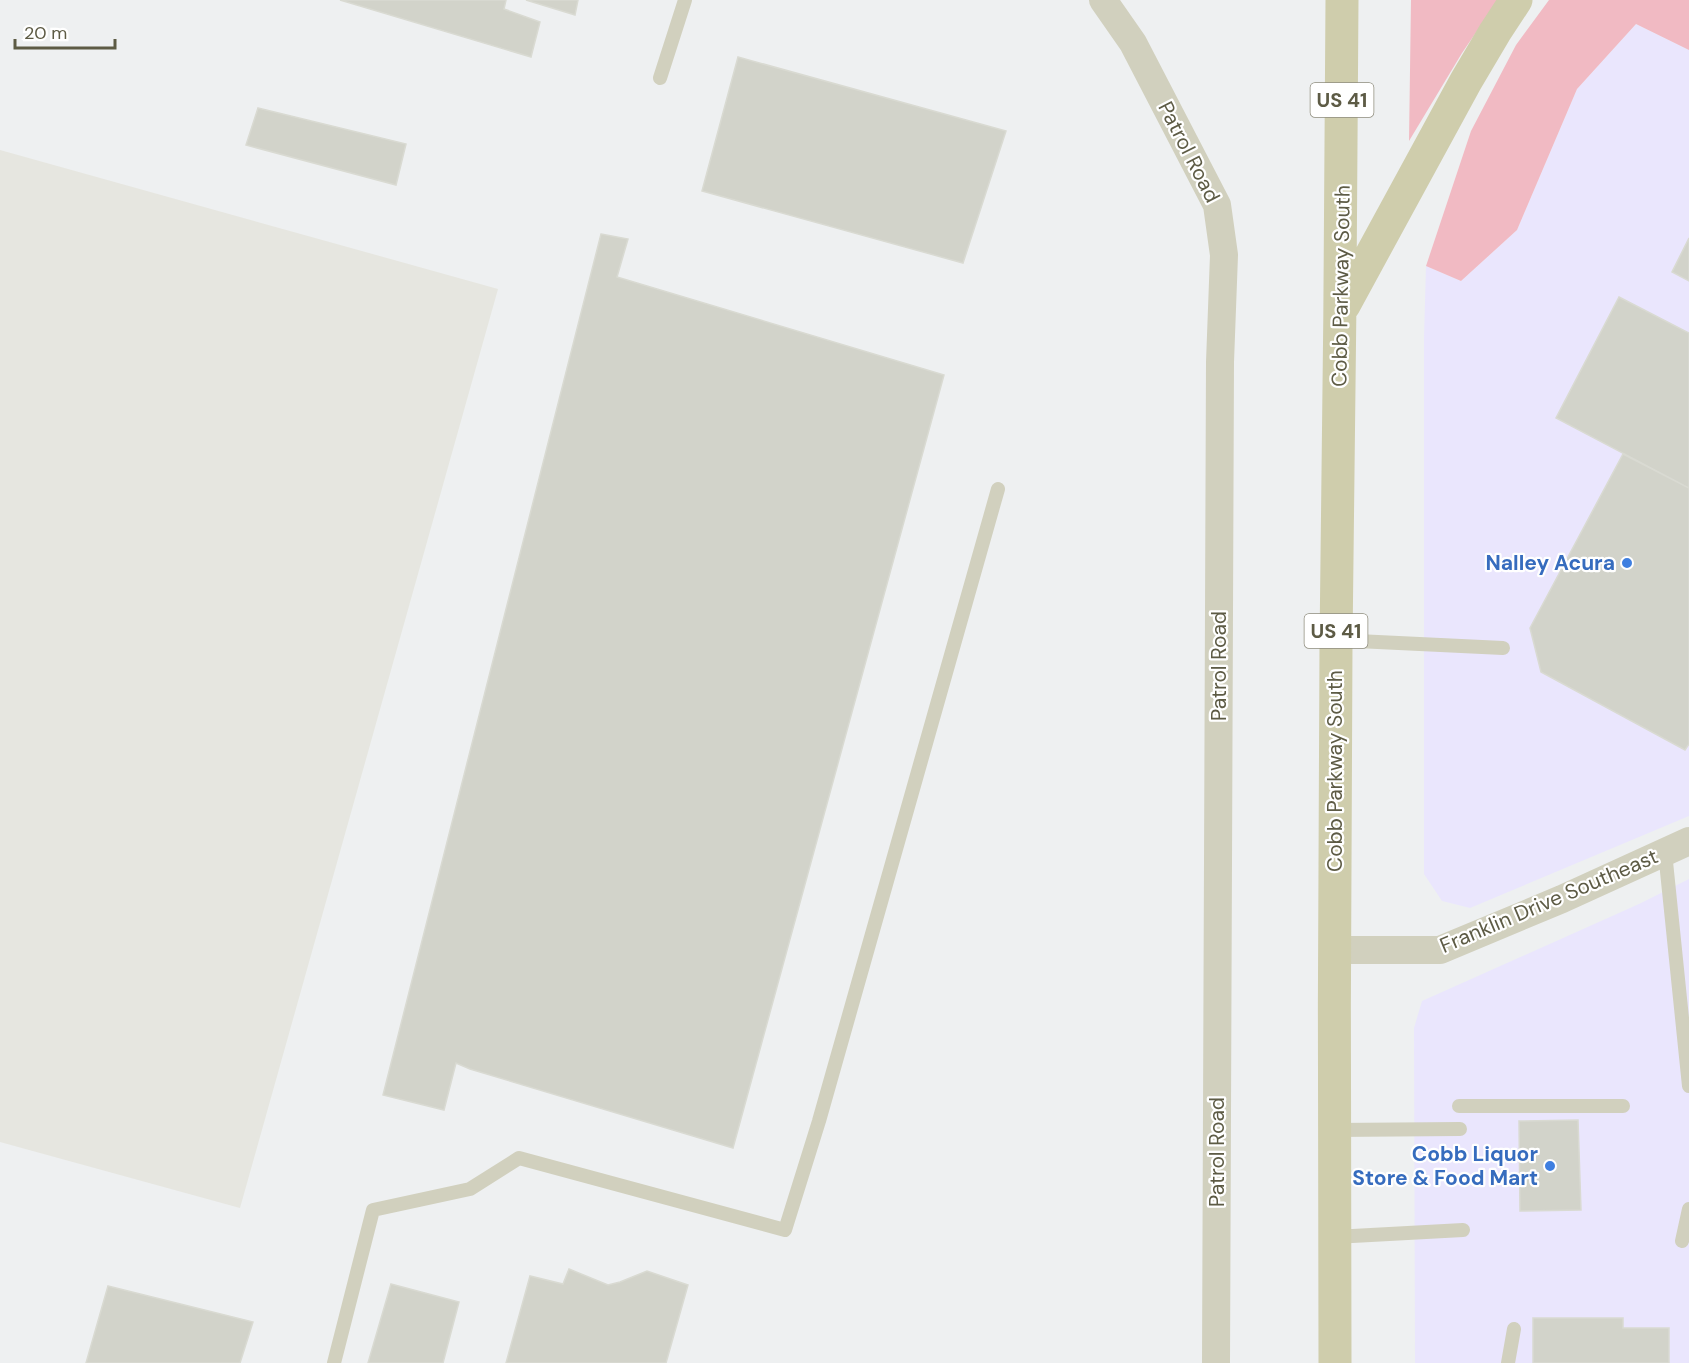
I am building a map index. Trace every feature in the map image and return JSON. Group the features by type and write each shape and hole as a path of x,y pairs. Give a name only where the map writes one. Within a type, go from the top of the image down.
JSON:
{"main road":[{"name":"Cobb Parkway South","path":"1335,1363 1334,950 1342,0"},
{"path":"1340,312 1466,81 1516,0"}],"street":[{"name":"Patrol Road","path":"1103,0 1133,43 1217,205 1224,255 1220,362 1216,1363"},
{"name":"Franklin Drive Southeast","path":"1334,950 1440,950 1562,899 1677,847"}],"lane":[{"path":"660,78 685,0"},
{"path":"334,1363 374,1210 470,1188 519,1158 785,1230 819,1121 998,489"},
{"path":"1336,640 1503,648"},
{"path":"1677,847 1689,1086"},
{"path":"1459,1106 1623,1106"},
{"path":"1334,1131 1460,1129"},
{"path":"1682,1241 1689,1209"},
{"path":"1334,1237 1463,1230"},
{"path":"1508,1363 1514,1329"}],"shaded area":[{"path":"1411,0 1498,0 1462,53 1409,141"},
{"path":"1549,0 1689,0 1689,50 1636,24 1577,89 1517,230 1461,281 1426,266 1471,131 1516,45"},
{"path":"1636,24 1689,50 1689,816 1470,908 1442,901 1424,874 1426,266 1461,281 1517,230 1577,89"},
{"path":"0,150 498,289 240,1208 0,1142"},
{"path":"1689,879 1689,1363 1415,1363 1414,1028 1422,1001 1639,904"}],"building":[{"path":"340,0 506,0 504,9 540,22 531,57"},
{"path":"526,0 578,0 575,15"},
{"path":"738,57 1006,131 963,263 702,191"},
{"path":"258,108 406,144 396,185 246,145"},
{"path":"601,234 628,239 617,277 944,375 733,1148 456,1063 444,1110 383,1095"},
{"path":"1689,238 1689,281 1672,272"},
{"path":"1619,297 1689,333 1689,488 1556,418"},
{"name":"Nalley Acura","path":"1623,454 1689,488 1689,744 1685,750 1541,672 1530,628"},
{"name":"Cobb Liquor Store & Food Mart","path":"1578,1120 1581,1210 1520,1211 1519,1121"},
{"path":"569,1269 608,1285 647,1271 688,1285 666,1363 506,1363 530,1276 563,1284"},
{"path":"391,1284 459,1302 443,1363 368,1363"},
{"path":"108,1286 253,1322 240,1363 86,1363"},
{"path":"1533,1318 1623,1318 1623,1328 1669,1328 1669,1363 1533,1363"}],"place":[{"name":"Nalley Acura","path":"1627,563"},
{"name":"Cobb Liquor Store & Food Mart","path":"1550,1166"}]}
